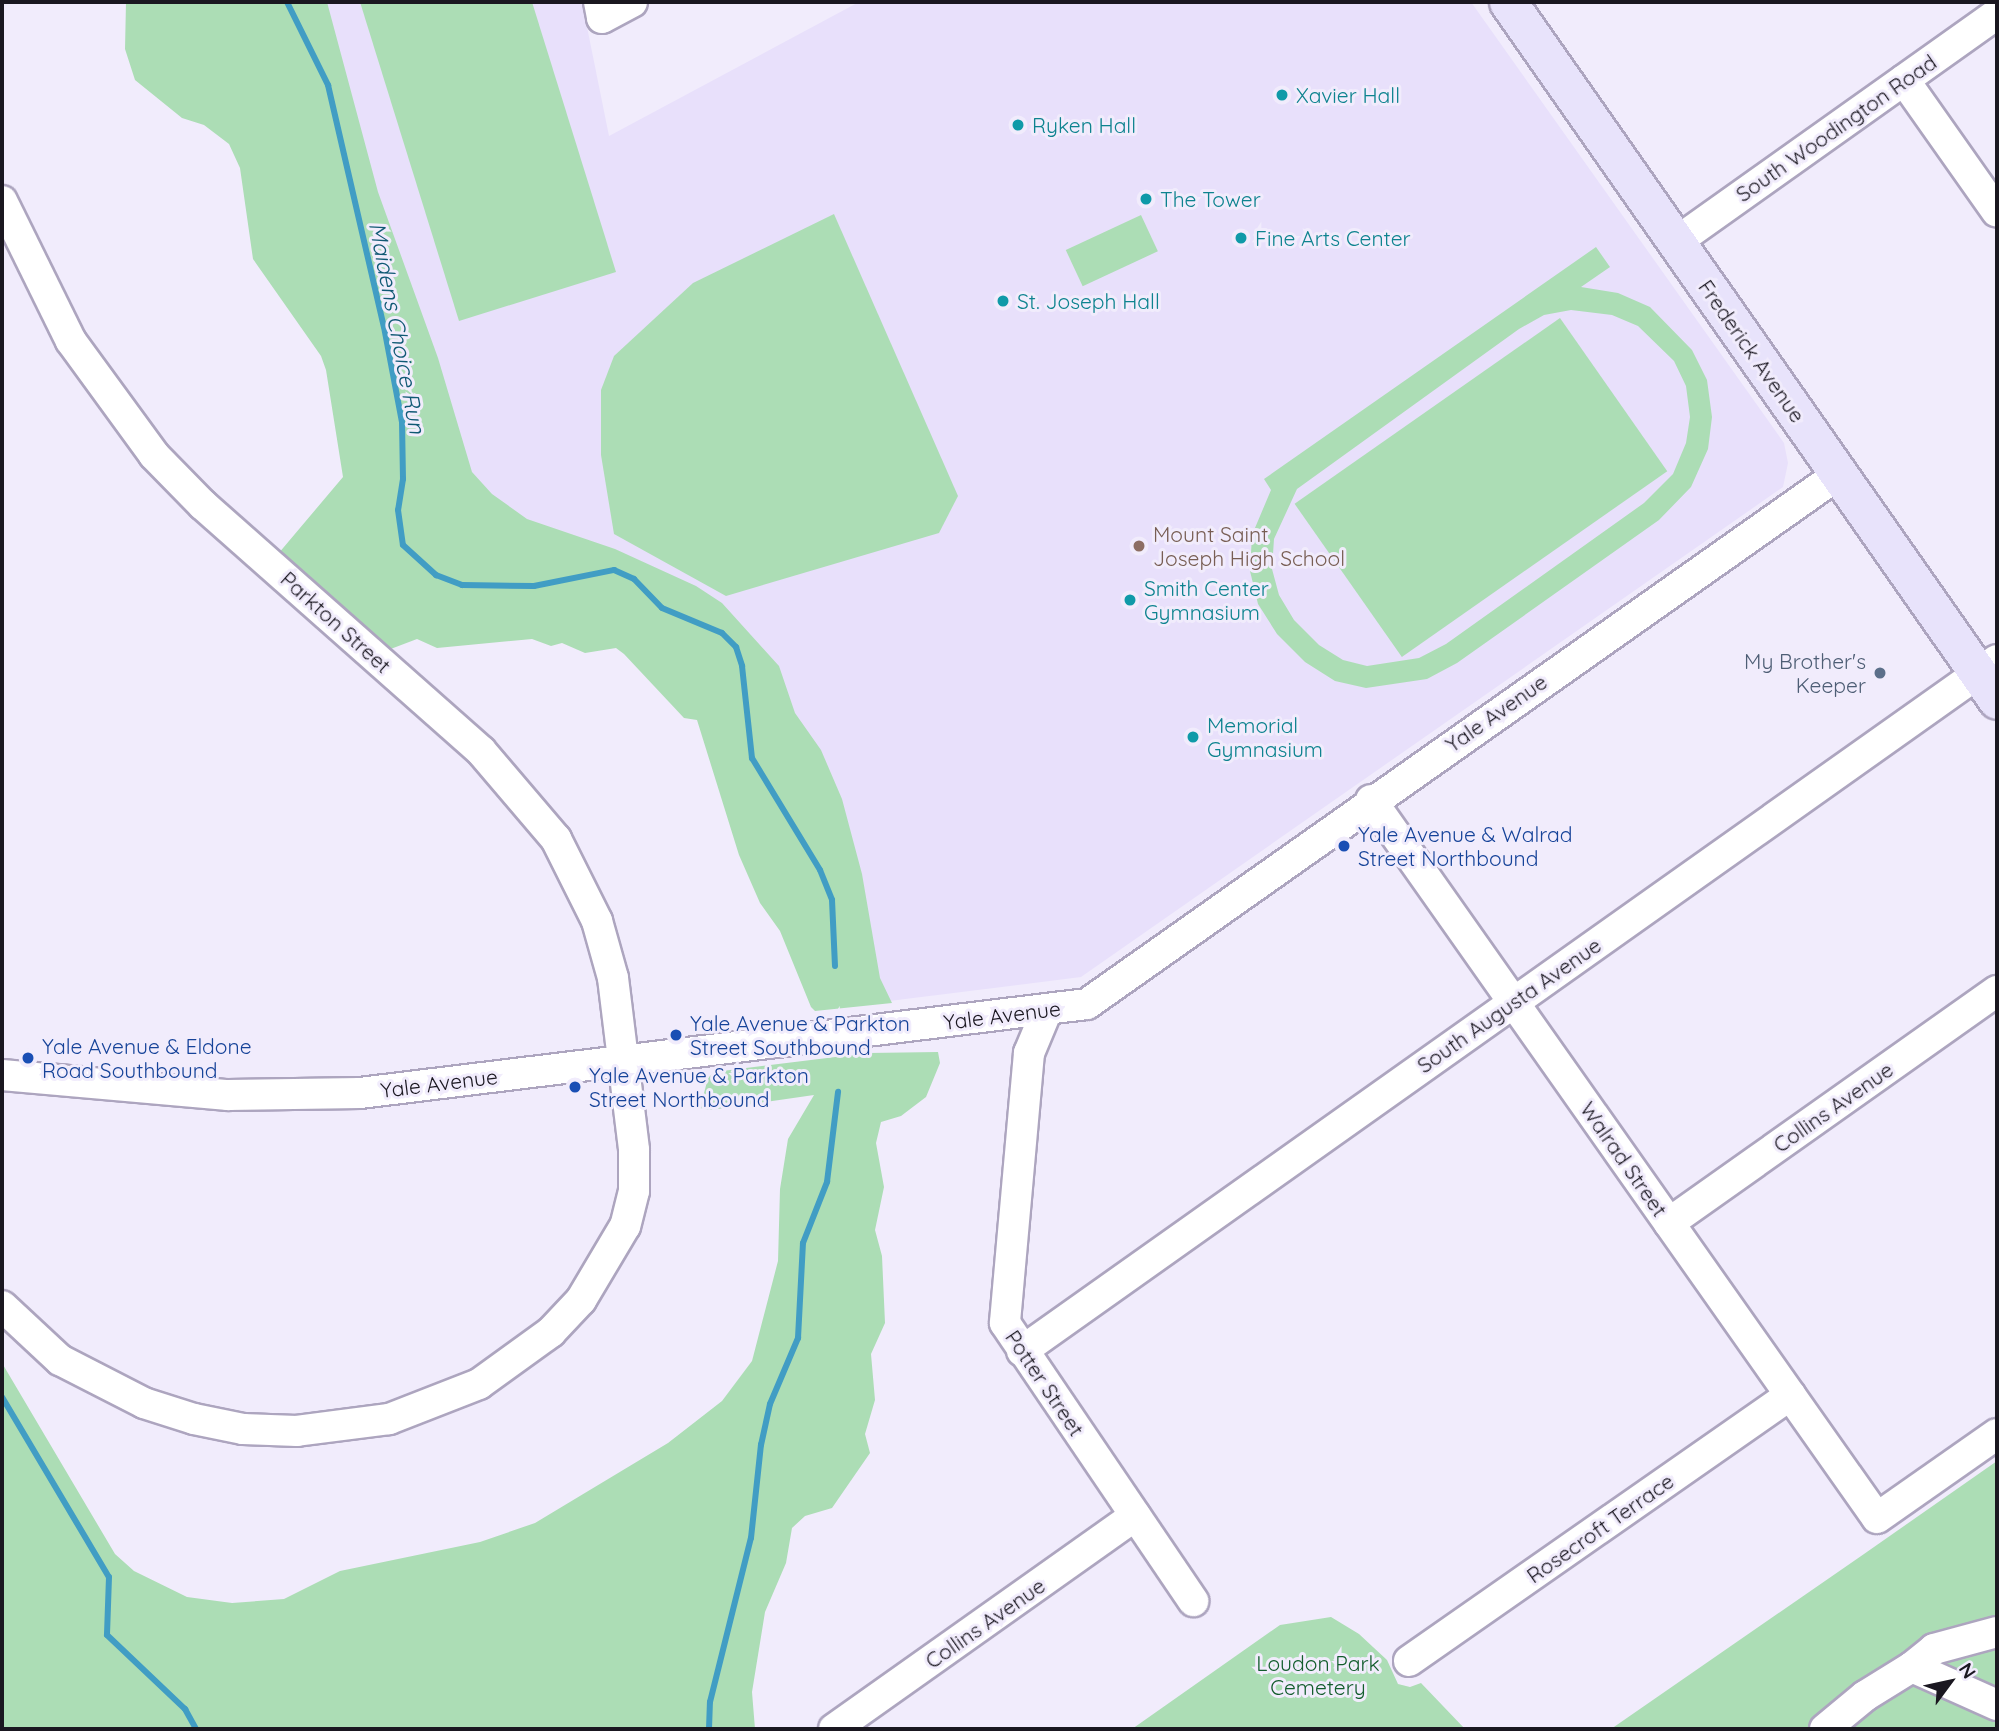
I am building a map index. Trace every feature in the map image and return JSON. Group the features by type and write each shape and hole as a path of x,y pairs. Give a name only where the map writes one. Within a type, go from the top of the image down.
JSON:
{"main road":[{"name":"Frederick Avenue","path":"1508,2 1839,474 1991,678"}],"street":[{"path":"601,10 632,2"},
{"name":"South Woodington Road","path":"1676,242 1997,14"},
{"path":"1903,80 1997,212"},
{"name":"Parkton Street","path":"2,201 71,341 154,455 203,505 481,751 532,806 577,876 597,921 613,978 625,1061 634,1191 625,1226 603,1269 551,1332 479,1384 389,1419 297,1431 243,1429 194,1419 144,1403 60,1360 2,1306"},
{"name":"Yale Avenue","path":"2,1075 228,1096 347,1093 1087,1004 1371,800 1839,474"},
{"name":"South Augusta Avenue","path":"1021,1350 1514,1002 1991,678"},
{"name":"Walrad Street","path":"1371,800 1877,1518 1997,1434"},
{"name":"Collins Avenue","path":"1669,1223 1997,990"},
{"name":"Potter Street","path":"1047,1010 1029,1053 1003,1310 1004,1322 1193,1601"},
{"name":"Rosecroft Terrace","path":"1409,1661 1791,1395"},
{"name":"Collins Avenue","path":"834,1729 1135,1516"},
{"path":"1825,1729 1866,1696 1912,1667 1934,1649 1997,1632"},
{"path":"1912,1667 1997,1705"}],"shaded area":[{"name":"Mount Saint Joseph High School","path":"307,2 582,2 609,136 859,2 1471,2 1784,443 1788,463 1783,487 1081,977 849,1006 769,670 468,501"}],"green space":[{"path":"126,2 327,2 378,192 438,358 472,472 492,494 527,519 615,549 696,586 722,603 779,666 795,713 821,750 842,799 862,874 880,978 892,1003 815,1011 811,1007 780,931 760,903 739,855 697,720 684,718 616,648 585,653 562,643 551,646 532,639 437,648 417,639 388,650 278,554 343,477 326,370 321,356 253,259 240,168 229,144 204,125 182,118 135,80 125,49"},
{"path":"360,2 532,2 616,272 459,321"},
{"path":"834,214 958,496 939,533 726,596 614,534 601,455 601,390 614,356 693,283"},
{"path":"1141,215 1158,251 1083,286 1066,250"},
{"path":"1596,247 1610,267 1581,287 1618,293 1650,307 1692,350 1707,380 1712,417 1708,449 1691,487 1659,520 1457,663 1427,679 1366,688 1335,681 1305,662 1277,634 1258,604 1250,571 1252,535 1271,490 1264,479","holes":["1571,310 1612,315 1638,326 1674,361 1686,386 1690,417 1686,443 1673,474 1644,503 1446,644 1419,658 1367,666 1343,660 1319,645 1294,620 1279,595 1272,569 1274,539 1297,489 1519,329 1544,315"]},
{"path":"1560,318 1667,471 1402,657 1295,504"},
{"path":"938,1052 940,1063 926,1097 901,1116 881,1122 876,1143 884,1187 875,1230 882,1256 885,1323 871,1354 875,1400 865,1434 870,1453 832,1508 805,1516 792,1528 786,1563 765,1612 752,1692 755,1729 2,1729 2,1363 115,1554 134,1571 187,1597 232,1603 284,1599 340,1571 480,1542 535,1523 668,1443 722,1401 752,1361 778,1261 780,1189 788,1139 814,1095 711,1110 700,1108 708,1078 714,1072 868,1053"},
{"path":"1997,1461 1997,1729 1611,1729 1864,1554"},
{"name":"Loudon Park Cemetery","path":"1331,1617 1359,1634 1387,1660 1398,1684 1410,1687 1421,1683 1465,1729 1132,1729 1280,1625"}],"waterway":[{"name":"Maidens Choice Run","path":"287,2 328,85 384,327 402,422 403,479 398,510 403,545 436,575 462,585 534,586 614,570 634,579 662,608 722,633 736,647 742,666 752,758 820,870 832,900 835,966"},
{"name":"Maidens Choice Run","path":"709,1729 710,1702 751,1538 761,1445 770,1404 798,1338 803,1243 827,1182 838,1092"},
{"path":"2,1397 109,1577 107,1635 185,1709 196,1729"}],"place":[{"name":"Xavier Hall","path":"1282,95"},
{"name":"Ryken Hall","path":"1018,125"},
{"name":"The Tower","path":"1146,199"},
{"name":"Fine Arts Center","path":"1241,238"},
{"name":"St. Joseph Hall","path":"1003,301"},
{"name":"Mount Saint Joseph High School","path":"1139,546"},
{"name":"Smith Center Gymnasium","path":"1130,600"},
{"name":"My Brother's Keeper","path":"1880,673"},
{"name":"Memorial Gymnasium","path":"1193,737"},
{"name":"Yale Avenue & Walrad Street Northbound","path":"1344,846"},
{"name":"Yale Avenue & Parkton Street Southbound","path":"676,1035"},
{"name":"Yale Avenue & Eldone Road Southbound","path":"28,1058"},
{"name":"Yale Avenue & Parkton Street Northbound","path":"575,1087"}]}
